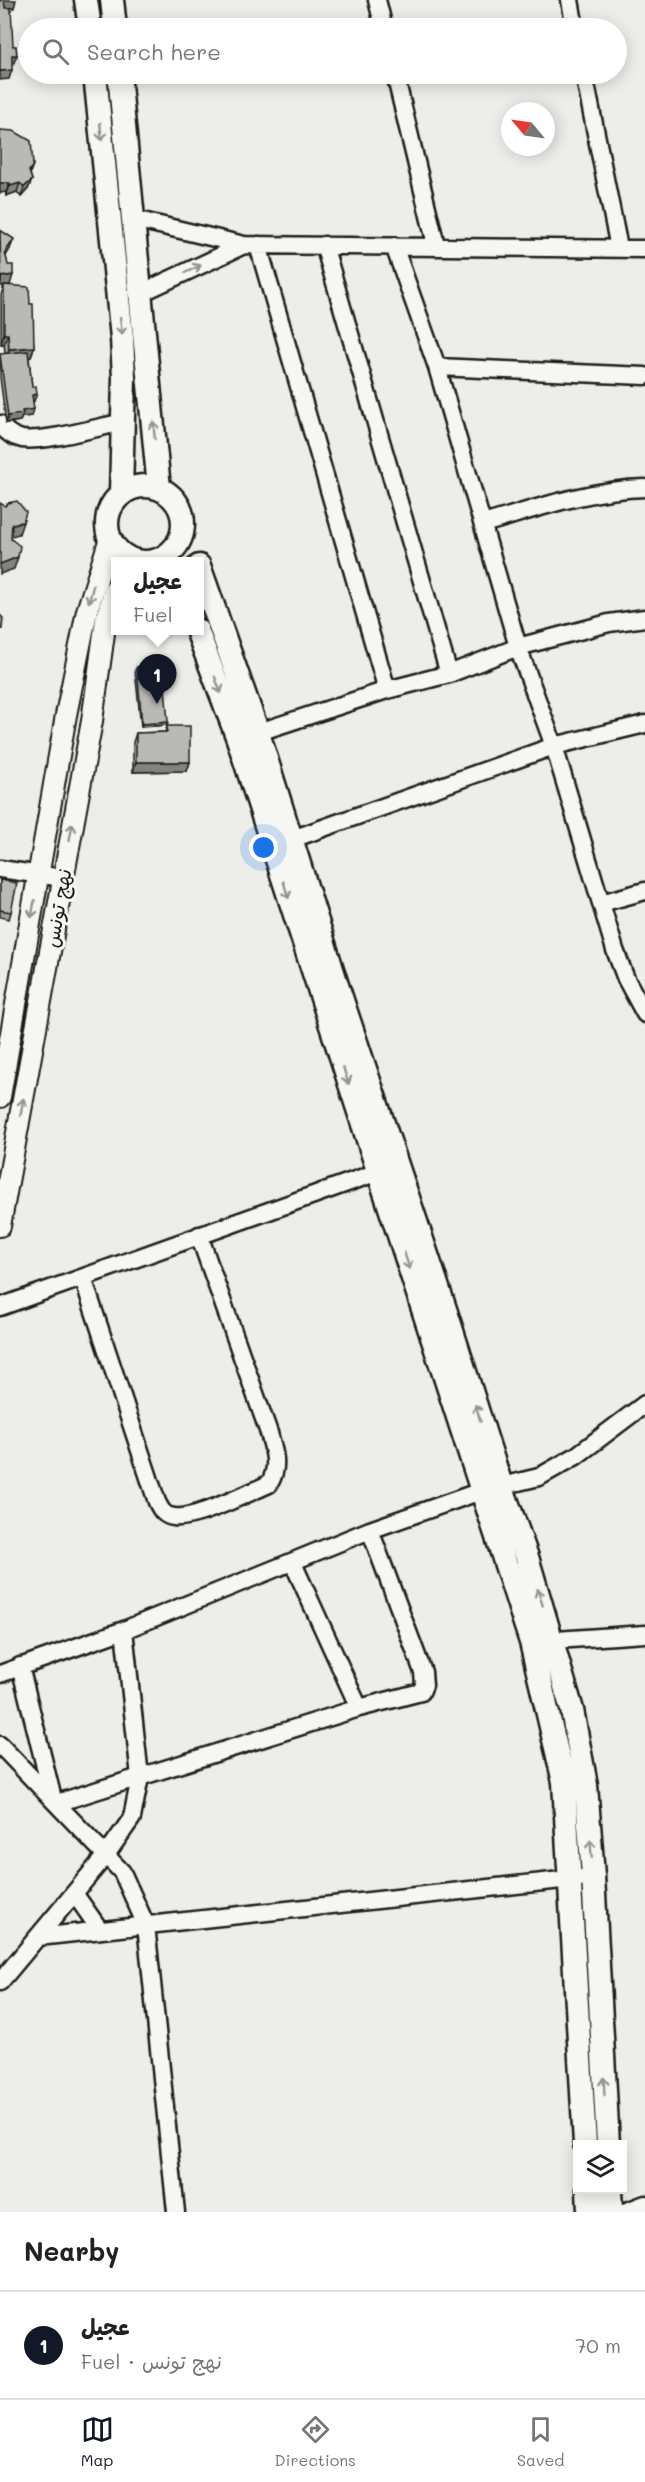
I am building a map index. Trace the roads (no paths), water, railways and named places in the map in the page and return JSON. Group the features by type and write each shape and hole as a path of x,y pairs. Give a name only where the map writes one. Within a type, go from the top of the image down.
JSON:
{"main road":[{"path":"86,0 89,18"},
{"path":"112,0 114,18"},
{"path":"101,84 122,338 121,493"},
{"path":"120,84 159,488"},
{"path":"126,557 114,547 110,538 107,519 109,509 121,493 140,486 159,488 175,500 180,509 182,528 195,557"},
{"path":"163,557 175,546 182,528"},
{"path":"204,584 248,736 491,1488 542,1640 572,1710 586,1785 608,2140"},
{"path":"199,635 248,736"},
{"path":"542,1640 564,1782 585,2140"},
{"path":"588,2194 589,2212"},
{"path":"610,2194 611,2212"}],"street":[{"path":"377,0 382,18"},
{"path":"570,0 573,18"},
{"path":"396,84 436,245"},
{"path":"586,84 619,248"},
{"path":"134,219 251,245 436,245 645,249"},
{"path":"141,293 251,245"},
{"path":"251,245 387,690"},
{"path":"324,245 449,674"},
{"path":"394,246 437,368 518,647 554,746 601,903 626,979 645,1014"},
{"path":"437,368 645,376"},
{"path":"0,424 4,430 23,439 41,438 123,422"},
{"path":"483,524 626,488 645,488"},
{"name":"نهج تونس","path":"0,1097 9,998 39,875 63,727 87,611 110,538"},
{"name":"نهج تونس","path":"0,1226 92,721 106,619 111,602"},
{"path":"248,736 387,690 449,674 518,647 609,623 645,618"},
{"path":"282,843 554,746 645,724"},
{"path":"0,869 63,878"},
{"path":"601,903 645,891"},
{"path":"9,998 40,1003"},
{"path":"0,1307 387,1169"},
{"path":"83,1278 157,1502 162,1512 172,1517 188,1517 269,1484 276,1473 276,1460 269,1433 199,1235"},
{"path":"0,1674 124,1630 370,1530 491,1488 539,1477 576,1456 645,1404"},
{"path":"55,1802 359,1708 421,1692 424,1685 423,1672 370,1530"},
{"path":"293,1563 359,1708"},
{"path":"0,1982 106,1855 132,1818 140,1777 124,1630"},
{"path":"542,1640 645,1634"},
{"path":"20,1666 55,1802"},
{"path":"0,1744 122,1872 133,1891 146,1925 176,2212"},
{"path":"38,1937 593,1876"},
{"path":"74,1893 100,1930"},
{"path":"624,2212 645,2204"}],"place":[{"name":"عجيل","path":"157,704"}]}
